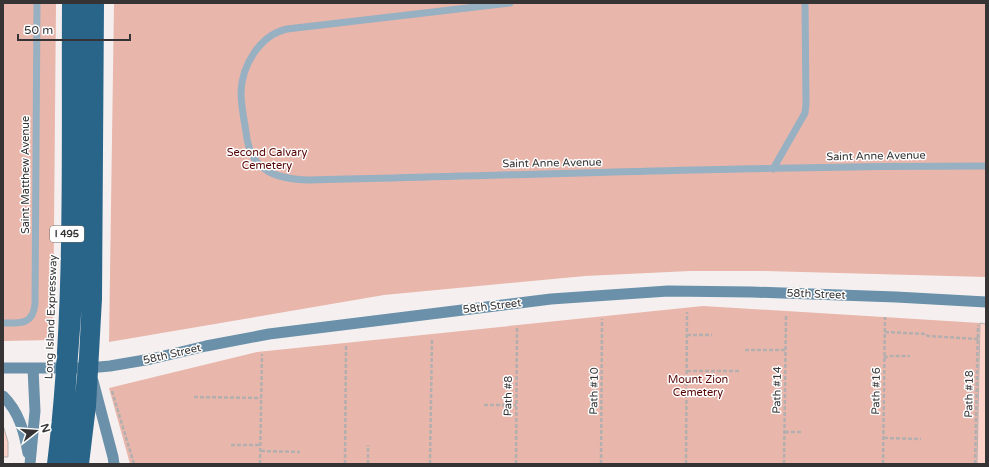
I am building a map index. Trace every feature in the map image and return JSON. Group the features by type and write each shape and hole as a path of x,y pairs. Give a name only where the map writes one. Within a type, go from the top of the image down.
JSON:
{"highway":[{"name":"Long Island Expressway","path":"59,464 59,414 66,301 68,3"},
{"path":"74,464 85,357 82,301 77,3"},
{"path":"59,464 68,410 82,301 89,3"},
{"name":"I 495","path":"83,464 90,406 95,314 98,3"}],"main road":[{"name":"58th Street","path":"3,368 88,368 129,363 269,334 551,299 668,291 752,292 986,302"},
{"path":"30,464 35,410 33,368"},
{"path":"88,368 114,464"},
{"path":"3,396 13,407 22,424 30,464"}],"lane":[{"name":"Saint Matthew Avenue","path":"3,323 27,320 33,314 35,304 37,3"},
{"name":"Saint Anne Avenue","path":"510,3 287,29 266,38 254,53 247,67 242,85 242,99 250,151 261,166 273,174 280,177 309,180 904,166 986,166"},
{"path":"773,169 805,113 805,3"}],"path":[{"path":"686,464 687,312"},
{"name":"Path #14","path":"784,464 786,316"},
{"name":"Path #16","path":"883,464 885,317"},
{"name":"Path #10","path":"601,464 602,319"},
{"name":"Path #18","path":"975,464 978,325"},
{"name":"Path #8","path":"516,464 517,328"},
{"path":"885,332 978,339"},
{"path":"687,335 712,335"},
{"path":"430,464 432,338"},
{"path":"345,464 346,346"},
{"path":"745,350 785,350"},
{"path":"260,464 262,354"},
{"path":"884,358 889,356 910,356"},
{"path":"687,371 740,371"},
{"path":"112,391 134,464"},
{"path":"194,397 261,398"},
{"path":"484,405 516,405"},
{"path":"785,432 802,432"},
{"path":"884,438 921,439"},
{"path":"231,445 261,445"},
{"path":"368,445 368,464"},
{"path":"261,452 300,452"}],"green space":[{"path":"3,3 56,3 53,340 3,341"},
{"name":"Second Calvary Cemetery","path":"114,3 986,3 986,277 765,271 690,271 585,276 384,295 109,342"},
{"name":"Mount Zion Cemetery","path":"703,306 980,323 977,464 130,464 109,388 257,352"}],"building":[{"path":"980,323 986,324 986,464 977,464"},
{"path":"3,425 8,442 8,457 3,457"}]}
